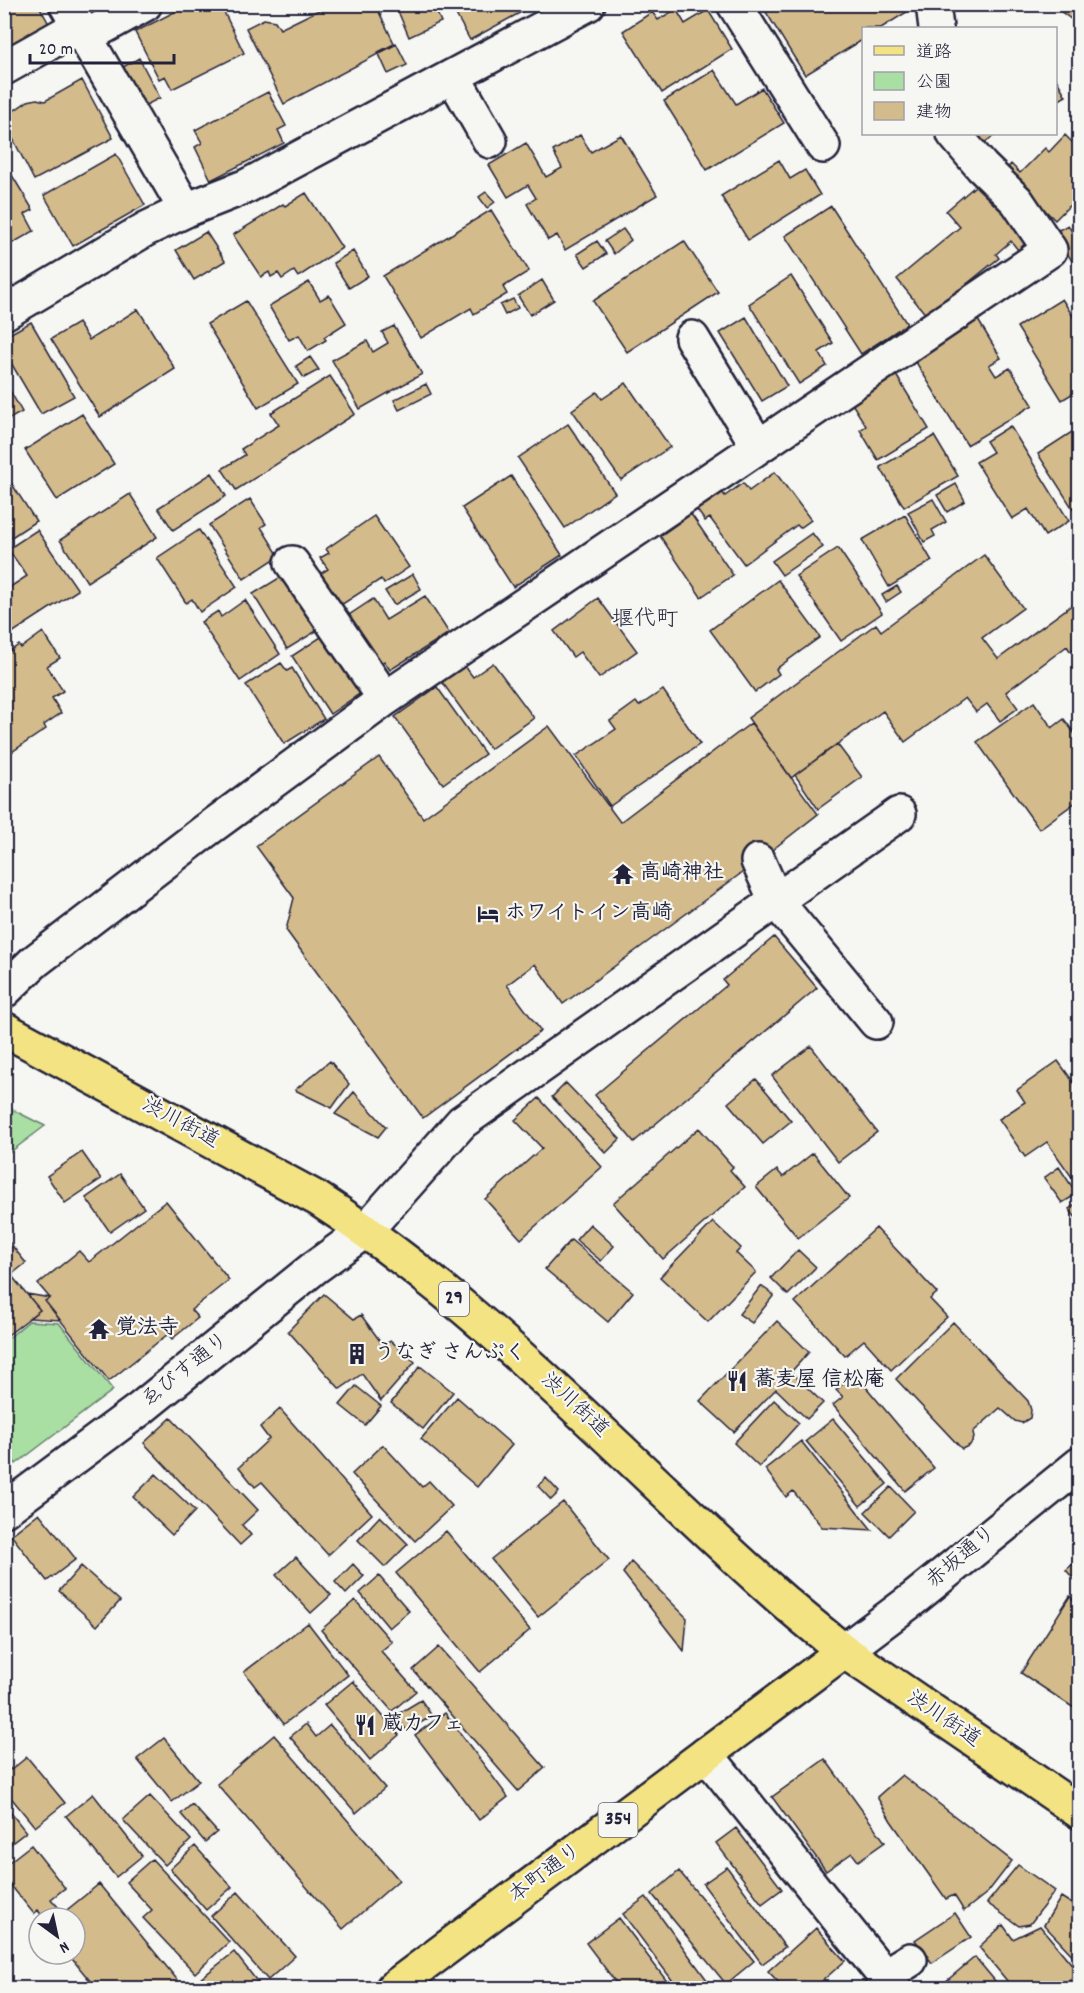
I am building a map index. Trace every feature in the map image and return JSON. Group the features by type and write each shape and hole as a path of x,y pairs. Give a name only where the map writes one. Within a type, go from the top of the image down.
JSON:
{"main road":[{"name":"渋川街道","path":"4,1029 318,1199 366,1230 464,1308 541,1374 771,1590 844,1651 1080,1812"},
{"name":"本町通り","path":"393,1989 844,1651"}],"street":[{"path":"4,68 77,22 145,4"},
{"path":"4,314 146,229 246,186 454,78 588,4"},
{"path":"734,4 823,146"},
{"path":"933,4 936,27"},
{"path":"77,22 186,210"},
{"path":"454,78 489,141"},
{"path":"4,991 33,962 385,699 1050,250 1017,201 982,167 955,135"},
{"path":"692,338 758,446"},
{"path":"292,563 385,699"},
{"name":"ゑびす通り","path":"4,1510 140,1409 314,1268 366,1230 462,1122 899,814"},
{"path":"758,861 776,902 876,1022"},
{"name":"赤坂通り","path":"844,1651 912,1600 1080,1464"},
{"path":"706,1754 896,1975"}],"green space":[{"path":"5,1106 45,1126 5,1156"},
{"path":"29,1321 59,1323 113,1390 16,1464 5,1448 5,1341"}],"building":[{"path":"4,4 38,4 49,24 4,49"},
{"path":"93,4 111,4 97,12"},
{"path":"190,4 220,4 244,53 172,89 165,76 159,79 135,32"},
{"path":"331,4 375,4 395,45 284,104 246,28 264,19 275,21 280,29"},
{"path":"395,4 433,4 441,22 409,37"},
{"path":"460,4 536,4 470,40 453,9"},
{"path":"761,4 914,4 915,7 883,27 862,27 862,40 805,75"},
{"path":"1057,4 1080,4 1080,26 1055,7"},
{"path":"676,9 685,24 708,10 732,49 662,93 623,31 652,12 658,20"},
{"path":"396,43 407,65 388,74 378,52"},
{"path":"139,58 160,98 144,106 123,67"},
{"path":"714,70 736,104 762,88 784,123 707,170 664,101"},
{"path":"82,80 113,138 34,180 9,131 12,112 28,101 37,99 45,101"},
{"path":"1057,81 1066,96 1057,101"},
{"path":"268,92 286,126 278,130 284,143 211,180 195,147 202,143 195,130"},
{"path":"580,135 591,152 621,135 657,195 565,250 557,235 548,240 527,204 536,198 528,185 508,197 489,165 526,143 546,177 562,168 553,151"},
{"path":"974,135 995,135 981,145"},
{"path":"1065,135 1080,150 1080,195 1055,220 1005,171 1011,164 1020,173 1045,148 1049,152"},
{"path":"116,154 145,205 73,246 44,195"},
{"path":"779,160 790,179 805,170 820,195 748,240 721,196"},
{"path":"4,162 33,210 25,214 34,231 4,248"},
{"path":"981,181 1029,240 1018,250 1011,241 996,254 999,258 927,316 897,279 960,227 946,211"},
{"path":"486,192 495,202 487,208 479,197"},
{"path":"306,193 342,248 298,277 294,271 282,279 278,273 271,277 269,272 261,277 233,235 283,204 285,206"},
{"path":"831,206 907,324 861,354 785,236"},
{"path":"491,210 529,271 503,287 507,294 474,314 471,308 421,338 383,276"},
{"path":"1068,225 1074,235 1080,232 1080,275 1055,232"},
{"path":"623,229 631,240 614,254 605,241"},
{"path":"206,232 225,261 194,280 176,250"},
{"path":"597,241 606,254 586,267 577,254"},
{"path":"684,241 718,292 627,352 593,301"},
{"path":"353,251 368,276 349,288 333,263"},
{"path":"791,276 833,343 819,352 827,366 799,384 749,304"},
{"path":"542,280 554,300 530,315 518,296"},
{"path":"309,282 320,300 329,295 346,323 324,337 326,340 308,351 299,335 289,340 269,306"},
{"path":"513,299 518,308 505,315 500,305"},
{"path":"1062,299 1080,327 1080,389 1062,400 1017,327"},
{"path":"246,301 298,384 258,408 207,324"},
{"path":"138,309 175,369 100,417 51,339 78,323 89,340"},
{"path":"746,317 787,386 762,401 720,333"},
{"path":"978,320 1001,358 989,365 996,376 1010,368 1033,405 967,445 914,359"},
{"path":"31,322 74,396 41,414 4,351 4,337"},
{"path":"394,326 422,374 360,409 332,360 367,341 373,352 388,343 382,332"},
{"path":"310,357 319,370 304,378 296,366"},
{"path":"896,375 929,429 878,460 860,430 866,426 851,402"},
{"path":"330,376 355,414 236,490 222,469 245,455 241,449 279,425 271,413"},
{"path":"4,380 22,412 4,422"},
{"path":"626,383 670,447 621,480 572,410 597,392 602,399"},
{"path":"426,384 431,394 399,410 394,400"},
{"path":"82,414 114,464 57,500 25,450"},
{"path":"568,424 615,493 565,528 518,458"},
{"path":"1010,426 1069,521 1045,536 1028,509 1012,519 976,462 993,452 986,441"},
{"path":"1078,428 1080,431 1080,520 1038,454"},
{"path":"934,436 958,476 904,507 880,467"},
{"path":"4,472 36,521 4,542"},
{"path":"775,472 811,520 800,528 797,525 744,564 710,518 705,521 697,510 722,492 725,496 743,483 749,491"},
{"path":"212,473 226,496 173,530 158,508"},
{"path":"511,476 562,555 513,587 462,508"},
{"path":"956,484 965,501 947,512 937,495"},
{"path":"130,494 157,537 87,582 60,540"},
{"path":"250,499 266,524 261,527 279,556 244,579 209,525"},
{"path":"933,499 946,522 932,530 935,536 924,542 908,512"},
{"path":"691,514 733,575 701,597 660,536"},
{"path":"905,515 932,561 889,587 862,540"},
{"path":"374,516 409,567 384,584 381,579 341,605 320,574 328,569 320,558 329,553 326,549"},
{"path":"37,530 78,590 12,633 4,622 4,591 27,576 8,549"},
{"path":"199,530 237,587 200,612 192,599 186,603 157,558"},
{"path":"812,533 823,547 782,575 772,561"},
{"path":"838,548 882,613 841,641 796,576"},
{"path":"984,555 1023,608 982,638 998,659 1080,599 1080,644 1070,651 1067,646 1006,692 1018,708 1000,721 987,704 976,712 965,698 905,742 883,711 791,778 748,718 876,624 881,631"},
{"path":"4,565 10,573 4,577"},
{"path":"413,574 421,589 394,605 385,591"},
{"path":"284,575 318,630 287,649 253,594"},
{"path":"778,580 820,637 776,669 779,674 755,692 710,630"},
{"path":"897,586 901,592 886,602 882,595"},
{"path":"425,596 449,633 390,670 384,661 377,666 346,617 373,599 386,620"},
{"path":"598,598 637,651 599,678 580,652 573,657 554,631"},
{"path":"245,600 280,654 240,681 201,622 218,611 221,617"},
{"path":"43,632 60,658 47,666 63,691 52,698 61,713 44,725 46,729 4,757 4,655 19,645 21,648"},
{"path":"324,635 362,692 330,714 292,656"},
{"path":"281,663 287,671 292,668 324,719 284,744 246,685"},
{"path":"493,663 534,718 490,749 442,682 464,665 473,677"},
{"path":"437,687 485,754 443,784 395,717"},
{"path":"663,690 700,744 610,806 576,756 616,729 610,721 636,702 639,706"},
{"path":"1034,702 1052,728 1064,719 1080,741 1080,799 1039,829 977,742"},
{"name":"ホワイトイン高崎","path":"751,723 818,814 758,861 563,1004 535,964 507,985 541,1031 423,1118 286,930 294,898 256,846 379,757 423,818 549,726 620,822"},
{"path":"837,744 862,777 818,809 795,775"},
{"path":"774,937 817,988 634,1142 595,1095 727,985 723,980"},
{"path":"811,1046 877,1132 838,1162 772,1076"},
{"path":"330,1061 349,1084 332,1108 295,1090"},
{"path":"1058,1061 1080,1091 1079,1187 1047,1142 1025,1157 999,1119 1025,1102 1017,1090"},
{"path":"756,1079 791,1121 763,1144 728,1103"},
{"path":"566,1083 620,1139 606,1153 552,1097"},
{"path":"354,1092 386,1127 378,1137 335,1114"},
{"path":"539,1098 602,1167 521,1239 485,1199 542,1148 515,1120"},
{"path":"699,1128 733,1167 730,1170 745,1187 663,1259 613,1203"},
{"path":"82,1152 101,1179 65,1203 47,1176"},
{"path":"813,1153 849,1198 798,1238 756,1187 777,1170 783,1177"},
{"path":"1059,1167 1077,1194 1062,1203 1044,1178"},
{"path":"120,1174 144,1208 110,1232 86,1198"},
{"path":"166,1201 229,1280 191,1310 198,1318 172,1339 168,1334 109,1381 45,1301 50,1298 38,1284 79,1251 89,1262"},
{"path":"1080,1201 1080,1223 1069,1209"},
{"path":"713,1222 741,1248 736,1253 756,1272 708,1322 660,1277"},
{"path":"590,1224 614,1246 601,1261 576,1240"},
{"path":"876,1228 937,1293 930,1299 947,1317 891,1370 864,1340 845,1356 795,1302"},
{"path":"4,1236 26,1263 11,1275 40,1310 4,1338"},
{"path":"571,1240 633,1292 608,1322 545,1269"},
{"path":"798,1250 816,1267 788,1295 771,1278"},
{"path":"761,1286 774,1295 752,1323 739,1314"},
{"path":"27,1294 50,1298 45,1301 60,1320 29,1318 40,1310"},
{"name":"うなぎ さんぷく","path":"324,1294 354,1319 361,1315 383,1345 391,1341 415,1362 381,1401 362,1374 340,1389 288,1331"},
{"path":"777,1321 809,1352 791,1372 823,1403 807,1419 776,1389 734,1432 700,1401"},
{"path":"953,1322 1028,1401 1031,1410 1030,1418 1022,1423 1015,1421 1000,1408 973,1432 974,1438 970,1445 962,1449 896,1379"},
{"path":"420,1366 453,1392 423,1429 391,1403"},
{"path":"855,1374 934,1468 905,1491 833,1405 843,1397 836,1390"},
{"path":"356,1386 381,1406 365,1425 340,1405"},
{"path":"457,1397 512,1445 477,1487 421,1439"},
{"path":"774,1400 799,1423 759,1467 734,1443"},
{"path":"280,1409 372,1514 328,1555 262,1482 255,1487 239,1467 269,1439 260,1427"},
{"path":"171,1418 258,1510 242,1525 251,1535 240,1545 144,1443"},
{"path":"833,1419 887,1484 860,1506 806,1441"},
{"path":"801,1441 872,1530 822,1527 793,1491 786,1497 765,1469"},
{"path":"383,1445 422,1487 429,1481 452,1506 415,1541 352,1474"},
{"path":"156,1474 195,1511 172,1535 133,1497"},
{"path":"546,1478 559,1492 551,1500 538,1486"},
{"path":"891,1487 914,1511 889,1536 865,1512"},
{"path":"563,1502 609,1560 538,1617 491,1559"},
{"path":"39,1513 76,1559 47,1581 11,1535"},
{"path":"380,1516 408,1544 385,1567 358,1540"},
{"path":"446,1531 530,1630 480,1672 396,1573"},
{"path":"296,1557 331,1595 311,1613 276,1575"},
{"path":"1080,1558 1080,1586 1066,1570"},
{"path":"631,1562 687,1618 684,1651 623,1573"},
{"path":"353,1564 364,1576 346,1594 335,1582"},
{"path":"81,1566 120,1601 97,1626 59,1591"},
{"path":"379,1576 409,1611 389,1628 360,1593"},
{"path":"1070,1596 1080,1608 1080,1712 1021,1673"},
{"path":"355,1600 392,1642 381,1651 416,1691 392,1711 321,1630"},
{"path":"308,1623 348,1675 284,1724 244,1672"},
{"path":"439,1647 545,1768 518,1791 413,1670"},
{"path":"353,1681 399,1735 370,1760 324,1705"},
{"path":"421,1700 432,1716 407,1731 396,1715"},
{"path":"445,1713 508,1797 479,1820 415,1735"},
{"path":"306,1724 316,1737 330,1725 385,1788 356,1813 290,1737"},
{"path":"274,1735 399,1880 343,1929 217,1784"},
{"path":"164,1738 199,1781 172,1802 137,1759"},
{"path":"27,1757 65,1803 35,1827 4,1789 4,1761 11,1770"},
{"path":"825,1759 885,1842 858,1861 852,1853 826,1871 772,1797"},
{"path":"902,1775 1012,1861 988,1892 964,1911 954,1895 946,1899 891,1821 877,1797"},
{"path":"93,1794 142,1856 116,1877 66,1816"},
{"path":"150,1796 191,1840 165,1865 123,1820"},
{"path":"4,1804 26,1832 4,1849"},
{"path":"192,1804 217,1832 205,1842 181,1814"},
{"path":"736,1828 782,1889 762,1904 716,1843"},
{"path":"31,1845 65,1888 51,1899 57,1906 28,1906 4,1877 4,1866"},
{"path":"195,1846 232,1887 206,1910 170,1869"},
{"path":"152,1859 229,1942 195,1973 143,1918 152,1910 126,1882"},
{"path":"1018,1865 1055,1891 1030,1924 1019,1926 987,1903"},
{"path":"727,1867 785,1947 762,1964 703,1884"},
{"path":"679,1871 754,1961 726,1984 652,1894"},
{"path":"99,1884 184,1988 96,1988 78,1966 87,1966 87,1906 72,1906"},
{"path":"238,1892 295,1956 268,1980 211,1916"},
{"path":"646,1897 713,1988 678,1988 623,1914"},
{"path":"1061,1897 1080,1909 1080,1963 1044,1925"},
{"path":"955,1913 971,1937 932,1963 915,1940"},
{"path":"619,1918 672,1988 620,1988 586,1943"},
{"path":"1003,1925 1013,1939 1040,1926 1079,1973 1060,1988 1013,1988 979,1947"},
{"path":"816,1928 845,1961 814,1988 784,1988 768,1971"},
{"path":"234,1952 260,1985 255,1988 205,1988 199,1980"},
{"path":"975,1957 1001,1988 938,1988"}],"place":[{"name":"高崎神社","path":"623,874"},
{"name":"ホワイトイン高崎","path":"488,914"},
{"name":"覚法寺","path":"99,1329"},
{"name":"うなぎ さんぷく","path":"357,1354"},
{"name":"蕎麦屋 信松庵","path":"737,1381"},
{"name":"蔵カフェ","path":"365,1725"}],"district":[{"name":"堰代町","path":"645,620"}]}
